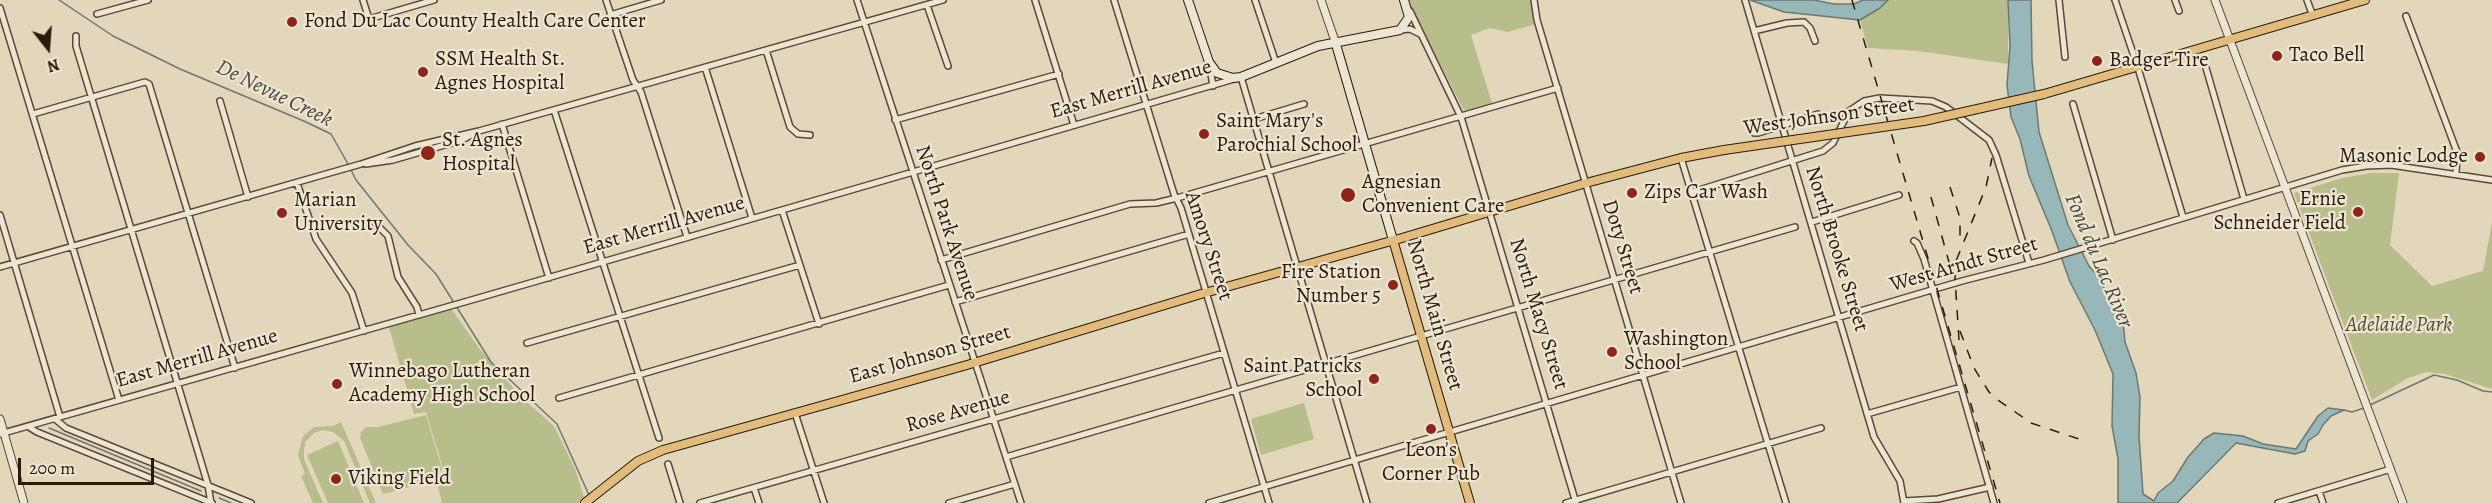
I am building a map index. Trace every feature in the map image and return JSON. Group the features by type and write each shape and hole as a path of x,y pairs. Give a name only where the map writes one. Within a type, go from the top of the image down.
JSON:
{"main road":[{"path":"1188,0 1209,62 1220,74 1241,77"},
{"name":"West Johnson Street","path":"1297,266 1489,213 1586,183 1682,158 1924,121 2044,94 2365,0"},
{"path":"1318,46 1329,47 1339,55 1349,44 1400,30 1408,20 1405,3"},
{"name":"East Merrill Avenue","path":"1241,77 1318,46 1335,41 1365,38"},
{"name":"North Main Street","path":"1335,41 1470,503"},
{"name":"East Johnson Street","path":"586,503 638,461 663,450 974,362 1297,266"}],"street":[{"path":"97,14 148,0"},
{"path":"363,0 369,19 434,0"},
{"path":"606,0 633,80 638,87 687,237"},
{"path":"610,15 661,0"},
{"name":"North Park Avenue","path":"857,0 1021,503"},
{"path":"0,267 345,169 401,158 462,140 479,131 502,124 943,0"},
{"path":"1035,0 1074,125"},
{"name":"Amory Street","path":"1114,0 1189,234 1269,503"},
{"path":"1255,0 1276,63"},
{"name":"North Main Street","path":"1321,0 1335,41"},
{"name":"Doty Street","path":"1534,0 1681,503"},
{"name":"North Brooke Street","path":"1745,0 1874,437 1900,481 1904,502"},
{"path":"2059,0 2065,57"},
{"path":"2115,0 2183,217"},
{"path":"2175,0 2179,11"},
{"path":"2215,0 2403,503"},
{"path":"2307,0 2313,16"},
{"name":"North Macy Street","path":"1405,3 1461,117 1576,502"},
{"path":"927,5 948,66"},
{"path":"0,8 119,400"},
{"path":"2406,16 2457,152 2456,174"},
{"path":"1754,31 1787,22 1804,22 1810,28 1815,41"},
{"path":"1400,30 1413,30 1422,36"},
{"path":"76,36 76,46 212,503"},
{"path":"766,50 790,127 798,134 810,135"},
{"path":"1209,62 1214,86"},
{"path":"705,67 752,218"},
{"path":"2206,68 2244,199"},
{"path":"895,120 1059,74"},
{"path":"1241,77 1367,503"},
{"name":"East Merrill Avenue","path":"2,434 468,302 1241,77"},
{"path":"33,114 145,82 148,84 190,214 235,368"},
{"path":"941,260 1130,204 1156,203 1177,198 1558,88"},
{"path":"1693,192 1823,151 1830,146 1849,111 1864,101 1887,98 1939,103 1989,140 1996,155 2029,263"},
{"path":"220,101 248,197"},
{"path":"1254,119 1304,104"},
{"path":"2073,104 2113,240"},
{"path":"555,110 659,438"},
{"path":"1750,129 1758,133 1818,114"},
{"path":"502,124 549,278"},
{"path":"1682,158 1786,503"},
{"name":"West Arndt Street","path":"1209,503 1933,290 2096,245 2342,170 2366,166 2401,166 2492,180"},
{"path":"297,183 315,237 352,293 364,331"},
{"path":"1812,222 1899,195"},
{"path":"782,210 819,324"},
{"path":"0,215 58,418 66,428 251,503"},
{"path":"376,224 388,236 398,277 417,307 419,315"},
{"path":"1006,457 1795,227"},
{"path":"955,302 1189,234"},
{"path":"1914,242 1920,248 1933,290 1994,503"},
{"path":"527,343 800,265"},
{"path":"559,398 950,285"},
{"name":"Rose Avenue","path":"700,503 1224,353"},
{"path":"1868,414 1961,387"},
{"path":"795,413 825,503"},
{"path":"0,419 2,434 24,503"},
{"path":"29,427 212,503"},
{"path":"1566,503 1576,502 1821,428"},
{"path":"668,464 681,503"},
{"path":"2278,503 2391,469"},
{"path":"949,503 1015,484"},
{"path":"1904,502 1940,499 1989,487"},
{"path":"754,488 759,503"},
{"path":"2319,490 2323,503"}],"green space":[{"path":"1408,0 1532,0 1536,24 1508,32 1490,28 1471,35 1492,103 1468,111 1463,109"},
{"path":"1888,0 2008,0 2008,64 1919,51 1868,48 1860,20 1880,8"},
{"name":"Adelaide Park","path":"2372,173 2399,173 2390,245 2432,286 2483,271 2492,222 2492,389 2445,374 2426,372 2408,378 2372,400 2294,193 2342,178"},
{"path":"450,307 479,348 520,396 554,426 575,469 586,503 442,503 436,478 445,475 426,412 414,414 388,324"},
{"path":"1304,403 1314,439 1261,455 1251,419"},
{"path":"426,415 442,469 428,482 383,494 360,438 361,432 366,427 378,427"},
{"path":"341,422 376,503 370,503 344,441 333,432 323,430 314,433 306,441 304,449 304,459 323,503 313,503 301,476 305,474 298,455 303,436 314,427 333,426"},
{"name":"Viking Field","path":"338,441 364,503 328,503 307,455"}],"water":[{"path":"1750,0 1814,0 1834,4 1854,4 1863,0 1888,0 1880,8 1860,20 1784,12"},
{"path":"2008,0 2031,0 2032,61 2039,132 2068,225 2089,266 2097,275 2123,322 2125,342 2136,373 2140,397 2139,436 2143,494 2154,501 2158,493 2173,481 2188,457 2204,439 2214,433 2243,436 2263,444 2296,449 2318,416 2328,408 2344,410 2331,416 2318,434 2308,441 2305,451 2295,454 2236,443 2177,503 2118,503 2118,459 2112,426 2113,374 2095,330 2070,282 2029,176 2020,139 2011,117 2007,85 2010,46"}],"waterway":[{"name":"De Nevue Creek","path":"59,0 113,36 180,69 331,134 348,164"},
{"name":"De Nevue Creek","path":"350,168 356,180 408,245 436,274 491,362 557,424 589,495"},
{"path":"2368,406 2434,375 2492,392"},
{"path":"2344,410 2352,412 2364,408"},
{"path":"49,428 201,491"},
{"path":"219,498 231,503"}],"railway":[{"path":"1852,0 2000,503"},
{"path":"1959,340 1956,261 1986,187 1992,158"},
{"path":"1950,187 1960,218 1960,240"},
{"path":"1931,197 1952,273"},
{"path":"1960,331 1974,368 1989,392 2031,423 2082,440"}],"place":[{"name":"Fond Du Lac County Health Care Center","path":"292,22"},
{"name":"Taco Bell","path":"2277,56"},
{"name":"Badger Tire","path":"2097,61"},
{"name":"SSM Health St. Agnes Hospital","path":"423,72"},
{"name":"Saint Mary's Parochial School","path":"1204,134"},
{"name":"St. Agnes Hospital","path":"428,153"},
{"name":"Masonic Lodge","path":"2480,157"},
{"name":"Zips Car Wash","path":"1632,193"},
{"name":"Agnesian Convenient Care","path":"1348,195"},
{"name":"Ernie Schneider Field","path":"2358,212"},
{"name":"Marian University","path":"282,213"},
{"name":"Fire Station Number 5","path":"1393,285"},
{"name":"Washington School","path":"1612,352"},
{"name":"Saint Patricks School","path":"1374,379"},
{"name":"Winnebago Lutheran Academy High School","path":"337,384"},
{"name":"Leon's Corner Pub","path":"1431,429"},
{"name":"Viking Field","path":"336,479"}],"water label":[{"name":"Fond du Lac River","path":"2098,261"}]}
